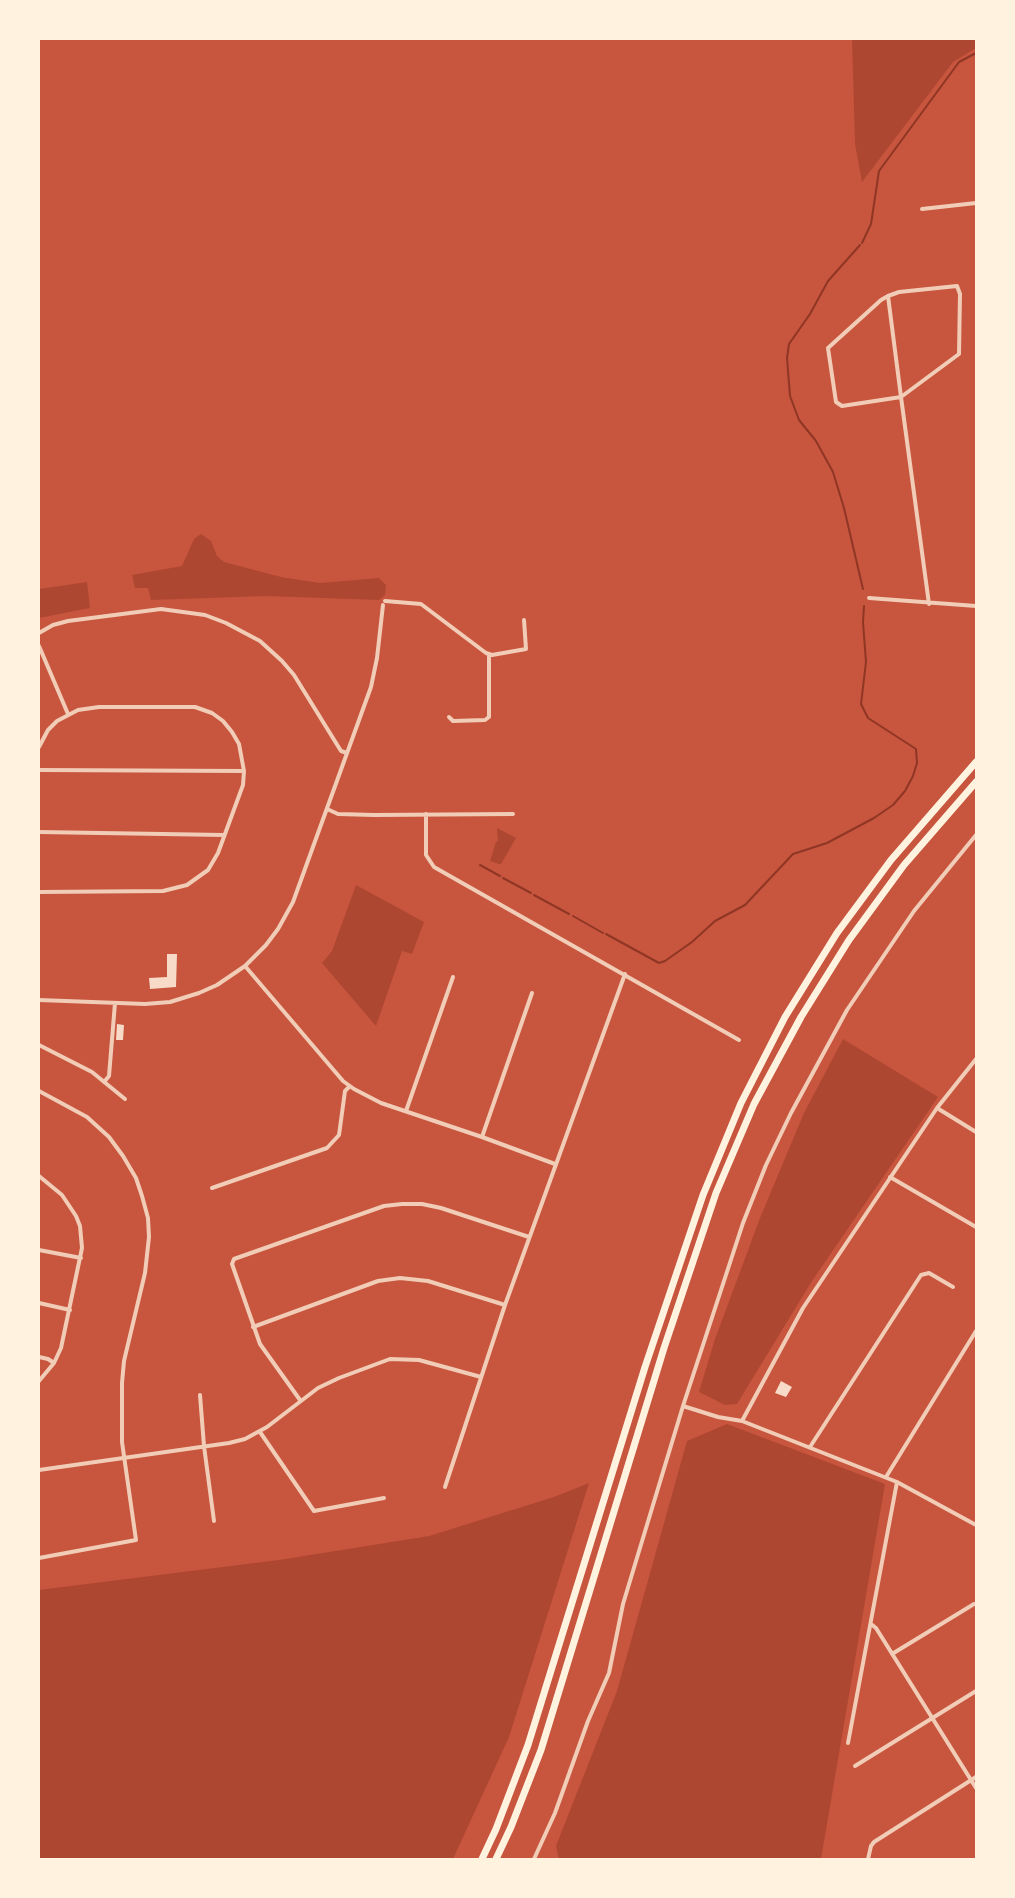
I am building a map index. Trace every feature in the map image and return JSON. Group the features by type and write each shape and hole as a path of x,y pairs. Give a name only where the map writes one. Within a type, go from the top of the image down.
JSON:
{"highway":[{"path":"482,1859 528,1745 645,1367 703,1195 741,1103 785,1017 837,933 891,860 976,762"},
{"path":"496,1859 541,1750 661,1359 716,1193 754,1104 801,1017 849,940 904,865 976,782"}],"street":[{"path":"922,209 976,203"},
{"path":"957,286 960,294 959,354 901,397 842,406 836,402 828,348 888,296 899,292 957,286"},
{"path":"888,296 929,604"},
{"path":"870,598 976,606"},
{"path":"39,1000 148,1004 179,999 210,988 245,966 266,945 287,914 371,687 384,603 421,604 489,655 526,649 524,620"},
{"path":"39,633 53,625 68,621 161,609 205,615 226,623 260,641 282,661 294,675 341,751 347,753"},
{"path":"39,645 68,714"},
{"path":"448,717 453,721 485,720 489,717 489,655"},
{"path":"39,747 48,730 68,714 78,710 99,706 195,707 212,713 232,732 239,744 244,771 243,785 218,854 208,870 187,885 163,891 39,892"},
{"path":"39,770 244,771"},
{"path":"327,809 338,814 513,814"},
{"path":"426,814 426,855 434,867 739,1040"},
{"path":"39,832 225,835"},
{"path":"534,1859 555,1813 588,1721 609,1672 623,1604 683,1406 743,1223 766,1165 790,1113 847,1010 914,911 976,835"},
{"path":"245,966 350,1086 374,1100 555,1164"},
{"path":"445,1487 505,1305 625,974"},
{"path":"406,1110 453,977"},
{"path":"482,1137 532,993"},
{"path":"104,1082 109,1076 115,1003"},
{"path":"39,1045 92,1072 125,1099"},
{"path":"742,1421 803,1308 937,1108 976,1059"},
{"path":"212,1188 327,1148 339,1134 345,1091 350,1086"},
{"path":"39,1091 76,1110 109,1137 130,1166 145,1206 149,1237 145,1273 123,1373 122,1442 136,1540 39,1558"},
{"path":"937,1108 976,1132"},
{"path":"39,1176 62,1195 76,1216 82,1239 81,1258 65,1337 54,1363 39,1381"},
{"path":"890,1177 976,1227"},
{"path":"300,1401 263,1350 232,1264 234,1259 393,1204 422,1204 441,1208 529,1237"},
{"path":"39,1250 81,1258"},
{"path":"810,1447 921,1275 929,1273 953,1287"},
{"path":"253,1327 378,1281 400,1278 428,1281 505,1305"},
{"path":"39,1303 70,1310"},
{"path":"886,1478 976,1331"},
{"path":"39,1357 54,1363"},
{"path":"39,1470 237,1442 260,1432 300,1401 332,1381 395,1358 419,1360 481,1377"},
{"path":"200,1395 214,1521"},
{"path":"683,1406 718,1417 742,1421 897,1482 976,1525"},
{"path":"260,1432 314,1511 384,1498"},
{"path":"848,1743 897,1482"},
{"path":"892,1654 974,1604"},
{"path":"871,1624 876,1628 932,1718 974,1778 976,1788"},
{"path":"855,1766 976,1691"},
{"path":"868,1859 874,1842 974,1778"}],"shaded area":[{"path":"852,39 976,39 976,48 953,62 862,182 855,144"},
{"path":"201,534 211,541 217,556 224,562 281,577 320,583 379,578 386,585 385,595 379,600 266,596 151,600 148,588 135,588 132,575 182,566 194,539"},
{"path":"87,582 90,608 39,618 39,589"},
{"path":"497,828 516,838 501,864 490,861 498,841"},
{"path":"356,885 424,922 412,954 402,951 376,1026 322,963 332,951"},
{"path":"843,1039 938,1097 812,1281 737,1404 725,1405 699,1392 715,1339 760,1218 804,1113"},
{"path":"727,1424 885,1484 821,1859 559,1859 556,1846 617,1691 687,1441"},
{"path":"589,1483 509,1737 453,1859 39,1859 39,1590 279,1560 429,1536 554,1497"}],"building":[{"path":"167,954 177,954 176,987 150,989 149,978 167,977"},
{"path":"117,1024 124,1025 123,1040 116,1040"},
{"path":"781,1381 792,1387 786,1397 775,1393"}],"waterway":[{"path":"862,243 871,224 879,171 959,62 976,53"},
{"path":"860,245 828,281 810,314 789,344 787,358 790,396 799,420 816,441 833,472 863,589"},
{"path":"606,934 659,963 665,961 692,942 715,921 745,905 793,854 827,843 874,818 893,805 905,791 917,763 916,749 868,718 861,704 866,662 864,606"},
{"path":"480,865 500,876"},
{"path":"503,878 531,893"},
{"path":"534,895 569,914"},
{"path":"573,916 603,933"}]}
